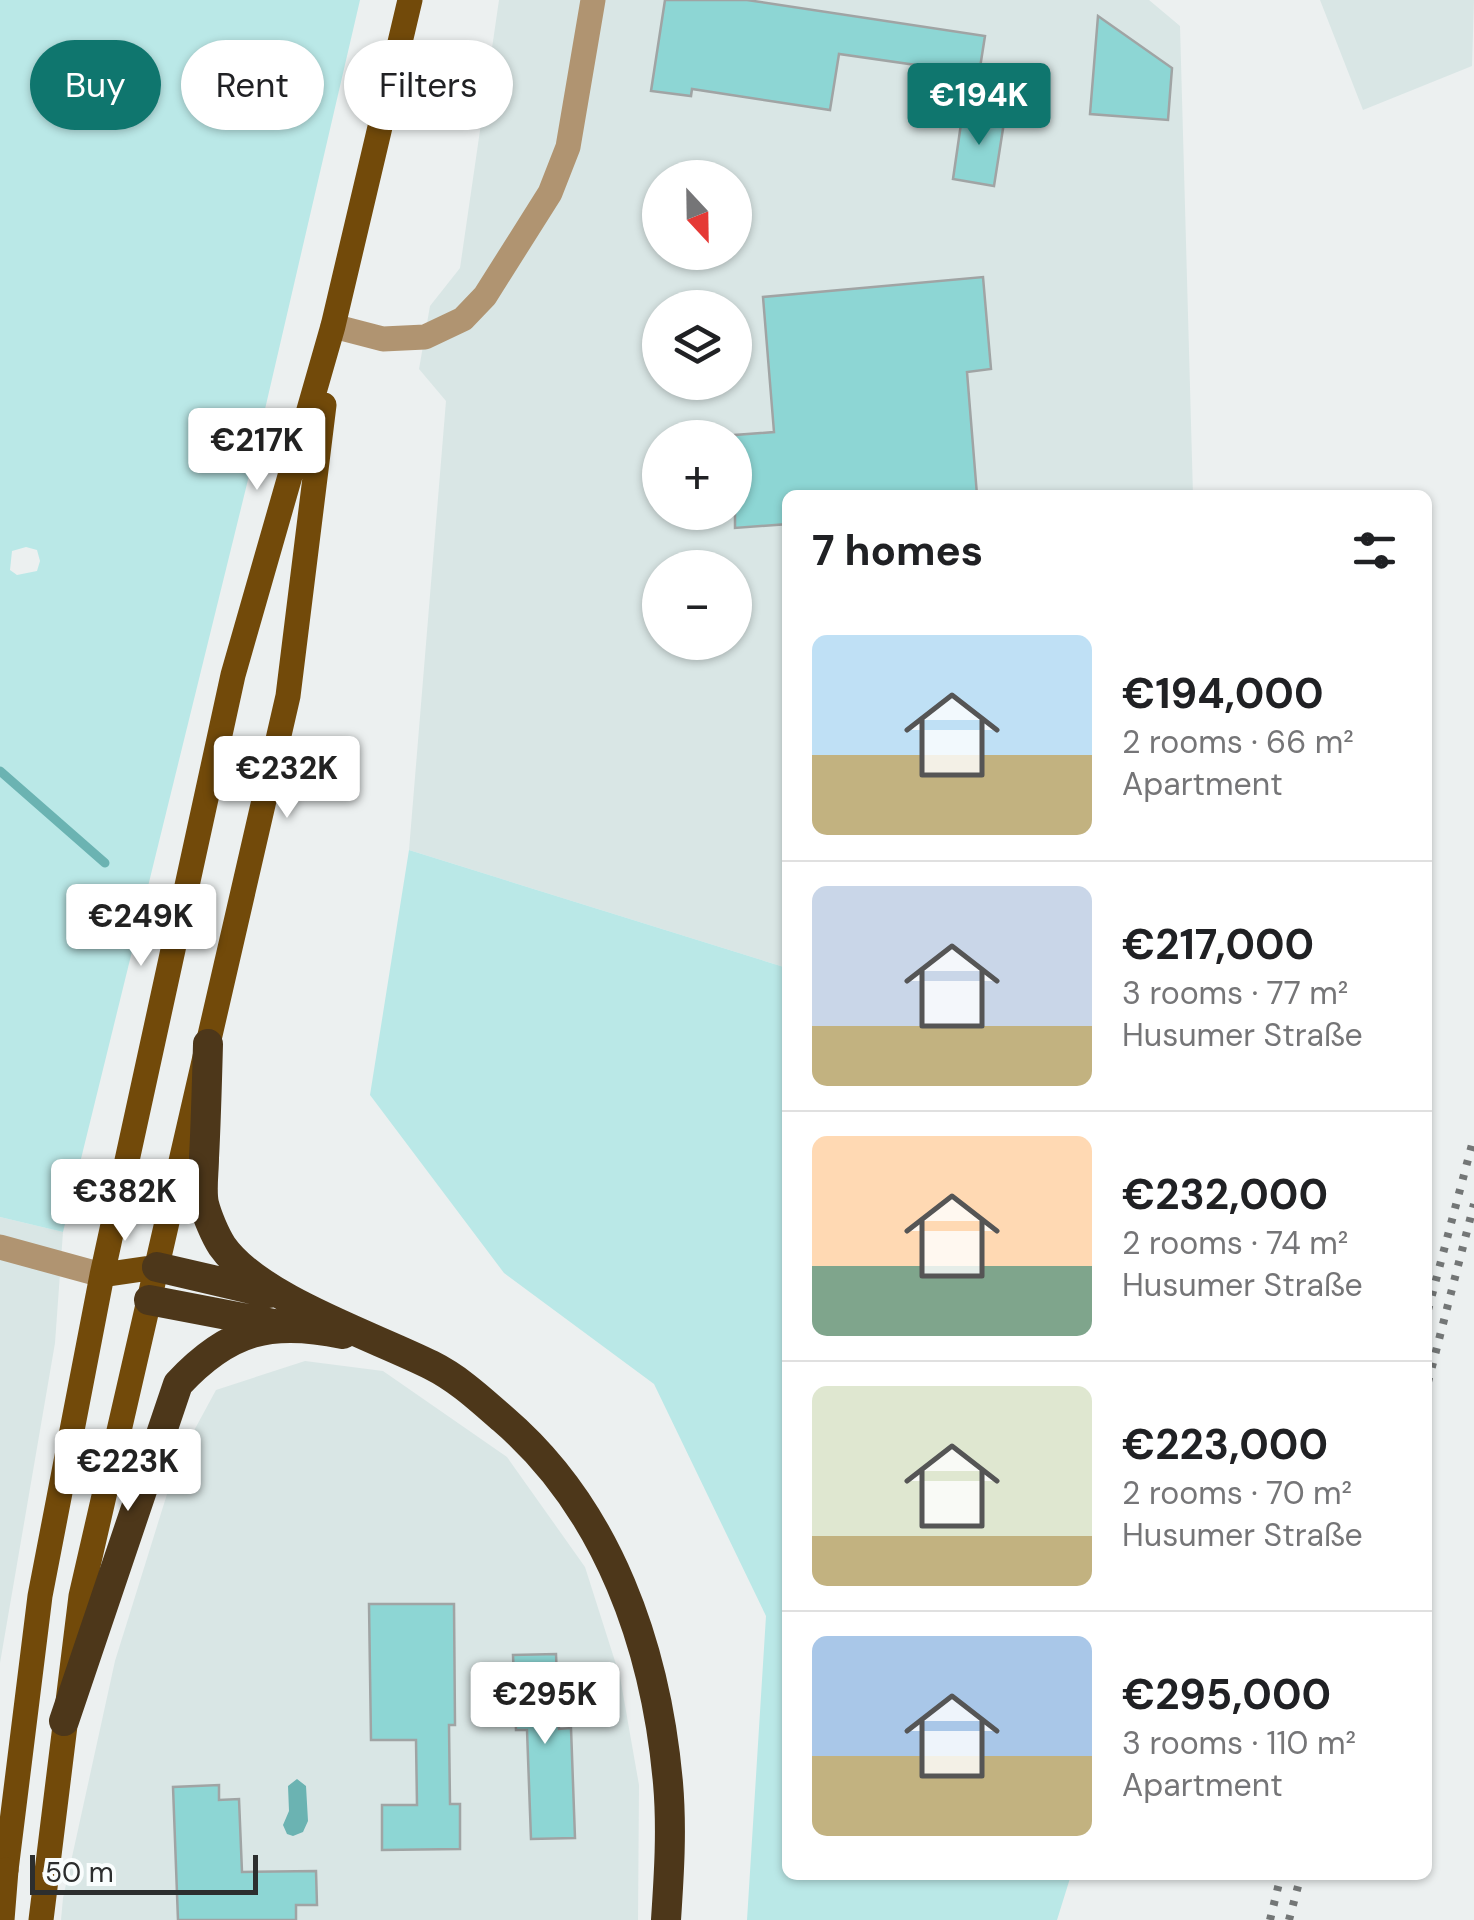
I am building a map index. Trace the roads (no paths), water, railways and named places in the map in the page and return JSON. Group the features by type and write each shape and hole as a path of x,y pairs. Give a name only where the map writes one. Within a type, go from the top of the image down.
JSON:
{"highway":[{"path":"208,1044 203,1202 222,1245 284,1311"},
{"path":"157,1268 386,1342 452,1376 550,1466 608,1553 629,1602 656,1703 668,1784 666,1920"},
{"path":"150,1300 284,1311"},
{"path":"64,1720 178,1384 204,1356 284,1311"}],"main road":[{"path":"4,1918 6,1870 40,1596 102,1276 233,675 334,326 410,0"},
{"path":"41,1920 81,1596 288,696 334,326"},
{"path":"102,1276 157,1268"},
{"path":"102,1276 150,1300"}],"street":[{"path":"334,326 383,339 425,337 463,319 485,296 550,193 568,148 593,0"},
{"path":"0,1247 102,1276"}],"waterway":[{"path":"0,771 105,863"}],"railway":[{"path":"1432,1295 1474,1137"},
{"path":"1432,1367 1474,1204"},
{"path":"1270,1920 1280,1880"},
{"path":"1289,1920 1300,1880"}]}
